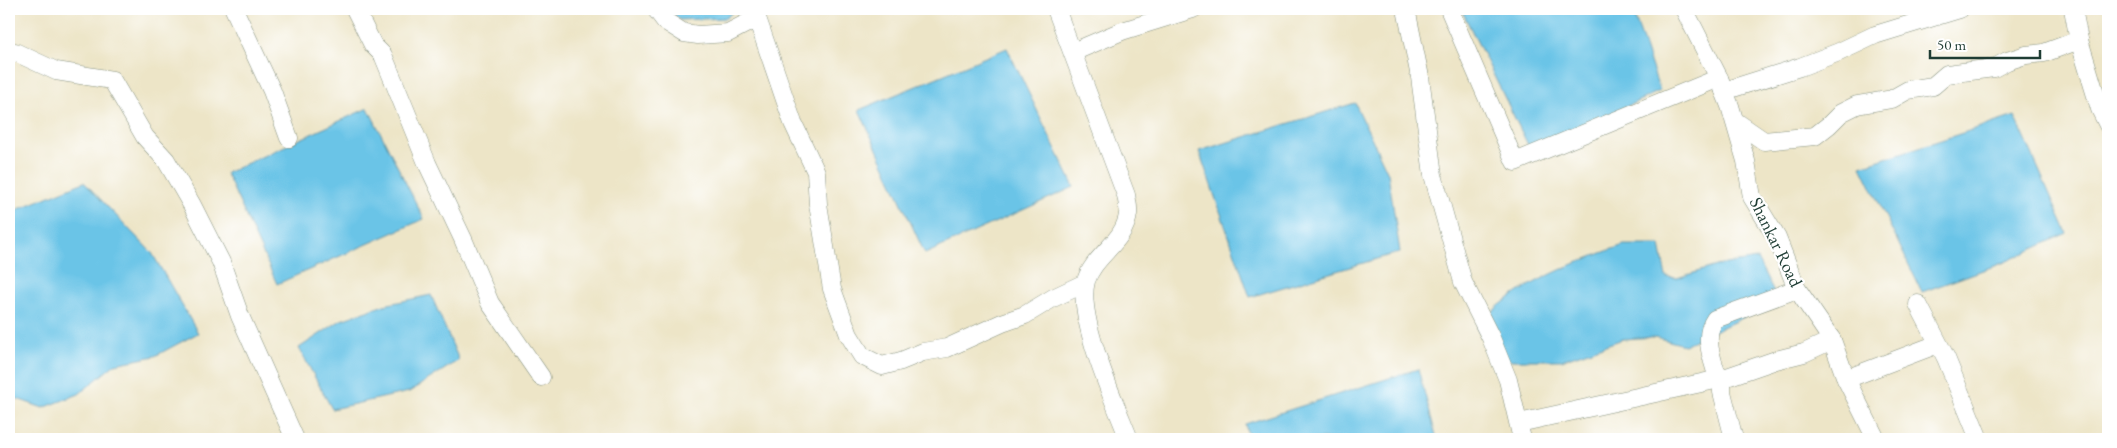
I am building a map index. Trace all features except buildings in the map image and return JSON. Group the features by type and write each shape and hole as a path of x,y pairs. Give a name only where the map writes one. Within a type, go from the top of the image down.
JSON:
{"street":[{"path":"234,9 272,91 290,138"},
{"path":"355,9 372,45 383,55 427,163 463,239 490,303 541,377"},
{"path":"656,9 665,21 671,25 684,33 698,35 728,33 762,13 793,123 816,172 818,204 832,289 849,335 862,356 882,366 923,352 948,348 1002,323 1025,315 1053,298 1085,283"},
{"path":"1056,9 1116,164 1126,195 1128,214 1122,231 1089,272 1085,283 1084,304 1088,328 1129,439"},
{"path":"1073,52 1122,31 1194,9"},
{"path":"1406,9 1420,77 1436,184 1463,282 1492,338 1508,380 1521,431 1721,379 1776,360 1804,353 1832,340"},
{"path":"1449,9 1515,162 1721,84 1808,64 1876,35 1960,9"},
{"name":"Shankar Road","path":"1684,9 1721,84 1735,121 1746,161 1752,197 1776,238 1797,289 1832,340 1846,379 1876,439"},
{"path":"2073,9 2079,40 2100,109 2108,125"},
{"path":"1735,121 1764,141 1815,136 1830,125 1841,113 1856,105 1892,99 1908,90 1933,86 1946,74 1994,68 2007,61 2044,53 2079,40"},
{"path":"9,52 16,52 56,71 112,80 145,137 166,160 221,262 240,316 295,439"},
{"path":"1734,439 1722,392 1721,379 1708,336 1709,327 1714,319 1797,289"},
{"path":"1918,304 1938,344 1979,439"},
{"path":"1846,379 1938,344"}],"water":[{"path":"670,9 736,9 726,18 679,20"},
{"path":"1474,9 1632,9 1660,91 1531,151 1463,13"},
{"path":"1007,48 1074,187 925,254 859,110"},
{"path":"1355,103 1388,173 1400,252 1250,297 1199,151"},
{"path":"368,108 424,219 277,284 226,173"},
{"path":"2015,116 2067,233 2005,262 1922,292 1861,166"},
{"path":"84,182 152,253 198,333 155,356 115,364 79,394 43,408 9,396 9,210 16,210"},
{"path":"1624,245 1660,245 1666,277 1677,278 1720,265 1757,259 1779,301 1684,345 1655,337 1623,339 1562,360 1500,360 1476,327 1504,302 1535,282 1579,262"},
{"path":"431,295 459,360 409,392 332,409 299,348 341,320 384,305"},
{"path":"1418,369 1437,439 1249,439 1245,424"}]}
